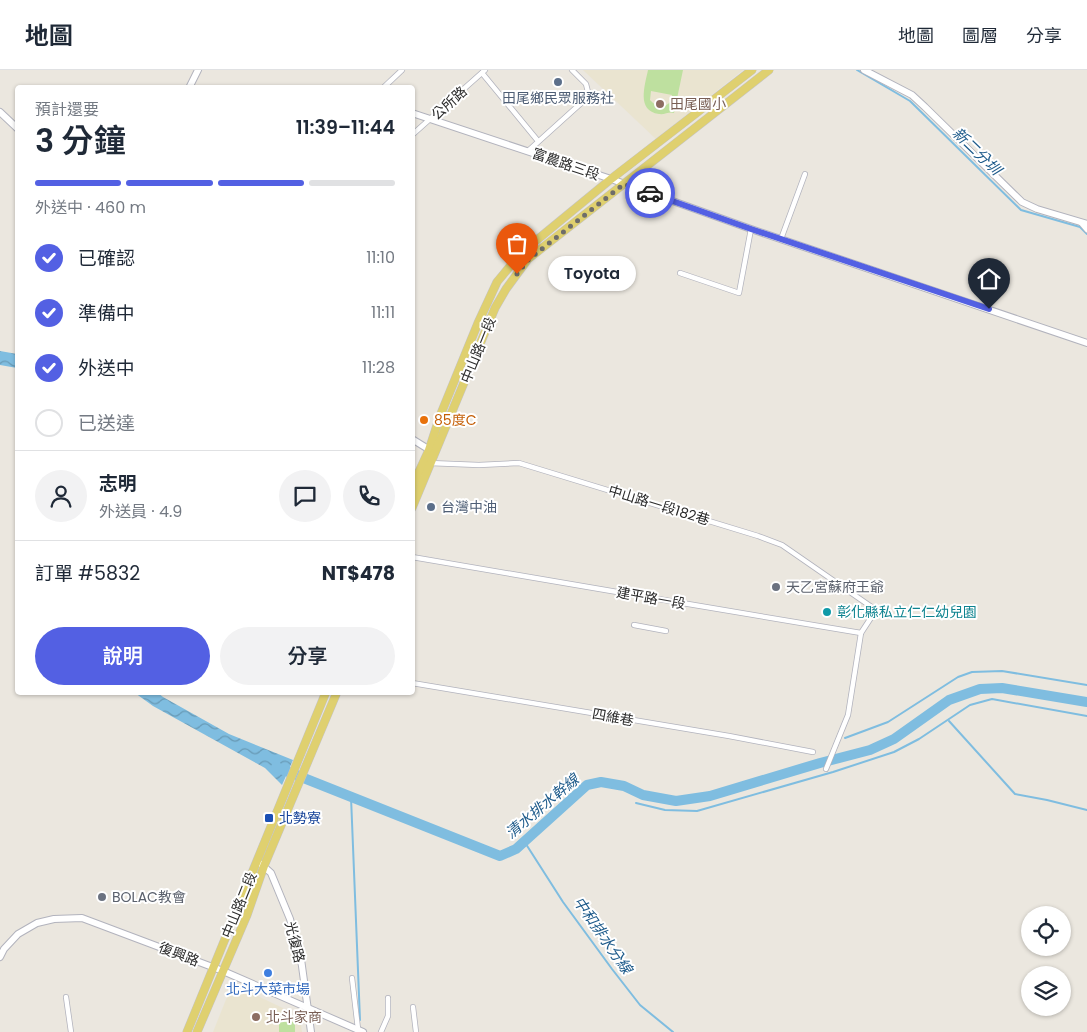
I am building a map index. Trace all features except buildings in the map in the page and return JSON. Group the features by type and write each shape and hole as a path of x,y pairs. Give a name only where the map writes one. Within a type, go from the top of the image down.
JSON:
{"main road":[{"name":"中山路一段","path":"432,451 478,323 497,282 521,254 611,179 752,70"},
{"name":"中山路一段","path":"415,499 432,451 495,308 506,289 528,260 769,70"},
{"name":"中山路一段","path":"415,482 427,463"},
{"name":"中山路二段","path":"187,1032 325,695"},
{"name":"中山路二段","path":"197,1032 247,915 264,866 336,695"}],"street":[{"path":"190,85 198,70"},
{"path":"386,85 402,70"},
{"path":"528,151 589,96 586,84 572,70"},
{"path":"864,70 912,95 1022,202 1037,209 1084,224 1087,230"},
{"path":"483,71 538,141"},
{"name":"公所路","path":"415,132 483,71"},
{"path":"0,112 15,126"},
{"name":"富農路三段","path":"415,114 611,179 751,229 1087,343"},
{"path":"781,239 805,174"},
{"path":"680,273 739,293 751,229"},
{"path":"415,441 432,451"},
{"name":"中山路一段182巷","path":"427,463 479,465 519,463 782,545 876,610 861,633"},
{"name":"建平路一段","path":"415,557 861,633"},
{"path":"634,625 666,631"},
{"path":"826,769 848,715 861,633"},
{"name":"四維巷","path":"415,684 729,736 813,752"},
{"name":"光復路","path":"257,860 271,873 290,919 301,960 312,1032"},
{"name":"復興路","path":"0,956 18,934 37,923 54,919 82,918 223,971 360,1031"},
{"path":"352,978 360,1031"},
{"path":"66,997 71,1032"},
{"path":"381,1032 388,1016 388,998"},
{"path":"413,1007 416,1032"}],"shaded area":[{"name":"田尾國小","path":"583,70 743,70 656,139"},
{"name":"北斗家商","path":"237,992 249,992 287,1010 301,1025 302,1032 213,1032 227,997"}],"green space":[{"path":"648,70 683,70 674,113 659,114 647,108 644,90","holes":["651,91 672,95 671,101 663,106 655,105 650,100"]},
{"path":"279,1021 295,1022 295,1032 279,1032"}],"water":[{"path":"0,351 15,354 15,368 0,365"},
{"path":"138,695 160,695 229,734 293,760 282,785 265,768 153,706"}],"waterway":[{"name":"新二分圳","path":"857,70 910,101 1021,210 1080,227 1087,234"},
{"path":"845,738 888,722 958,677 972,672 1002,671 1087,685"},
{"name":"清水排水幹線","path":"276,767 500,856 516,849 587,785 601,782 624,786 643,795 676,801 710,796 870,750 894,739 949,700 980,689 1002,688 1087,702"},
{"path":"636,803 665,810 697,811 833,772 894,752 919,739 970,705 992,699 1087,716"},
{"path":"949,721 1015,794 1087,810"},
{"path":"351,797 360,1020"},
{"name":"中和排水分線","path":"524,841 563,902 640,1005 673,1032"}],"way so far":[{"path":"517,274 528,260 624,184 650,193"}],"place":[{"name":"田尾鄉民眾服務社","path":"558,82"},
{"name":"田尾國小","path":"660,104"},
{"name":"Toyota","path":"517,274"},
{"name":"85度C","path":"424,420"},
{"name":"台灣中油","path":"431,507"},
{"name":"天乙宮蘇府王爺","path":"776,587"},
{"name":"彰化縣私立仁仁幼兒園","path":"827,612"},
{"name":"北勢寮","path":"269,818"},
{"name":"BOLAC教會","path":"102,897"},
{"name":"北斗大菜市場","path":"268,973"},
{"name":"北斗家商","path":"256,1017"}],"route":[{"path":"650,193 989,309"}]}
